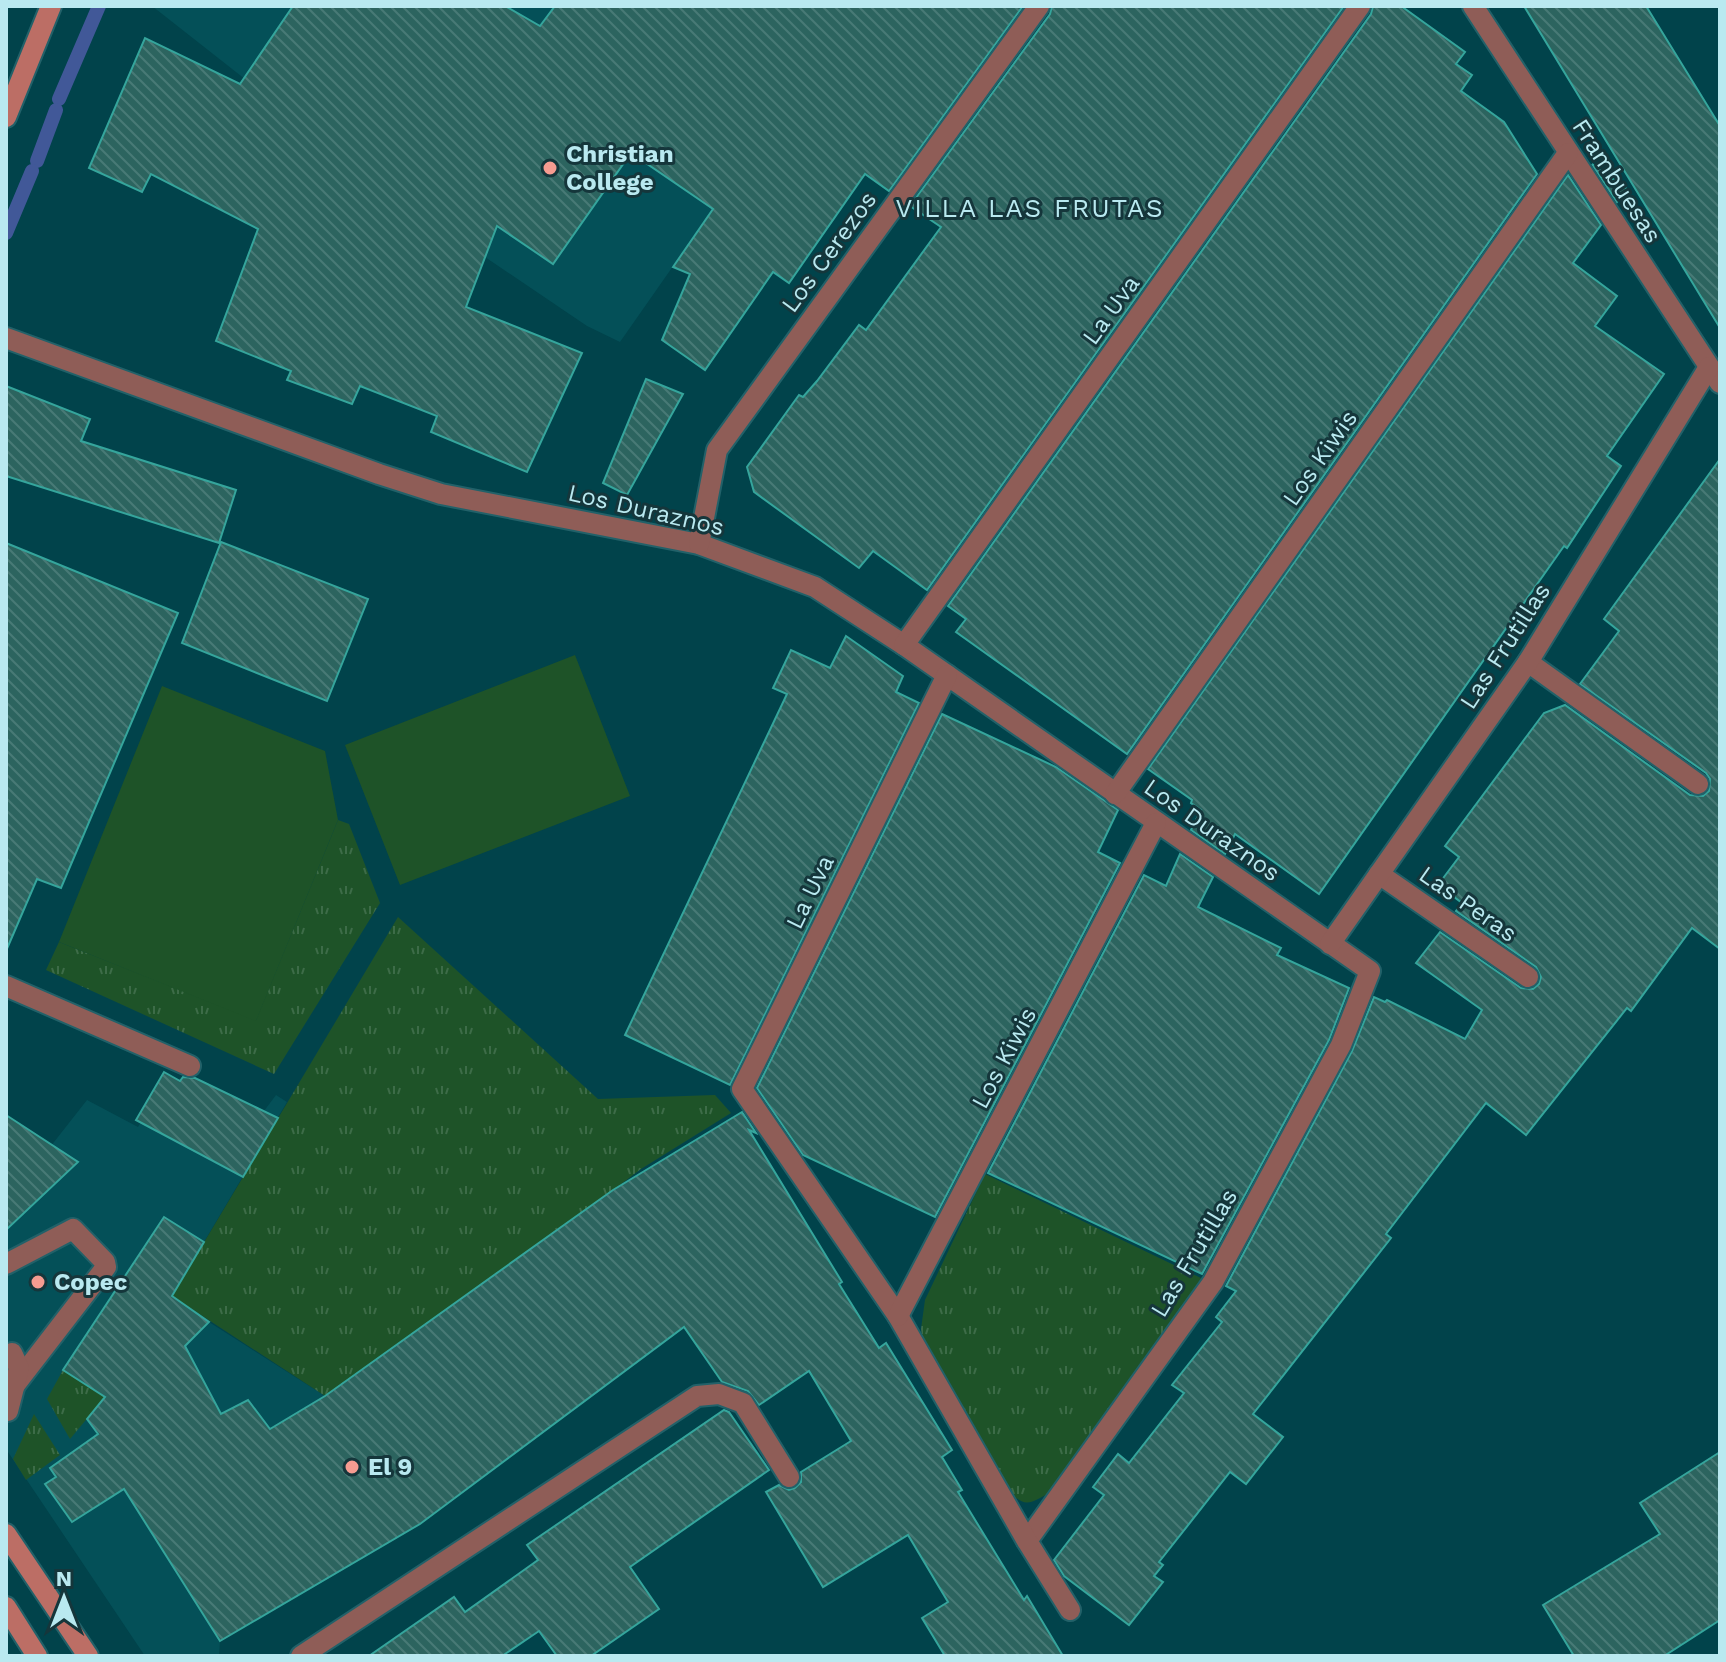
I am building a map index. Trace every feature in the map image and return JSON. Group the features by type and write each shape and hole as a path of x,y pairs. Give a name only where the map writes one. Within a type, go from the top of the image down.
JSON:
{"main road":[{"path":"7,112 51,6"},
{"path":"6,1534 88,1656"},
{"path":"6,1607 37,1656"}],"street":[{"name":"Los Cerezos","path":"699,544 717,450 1039,6"},
{"name":"La Uva","path":"904,645 1360,6"},
{"name":"Frambuesas","path":"1473,6 1715,375"},
{"name":"Los Kiwis","path":"1115,794 1568,153"},
{"name":"Los Duraznos","path":"6,338 441,494 699,544 815,587 904,645 1370,971"},
{"name":"Las Frutillas","path":"1330,944 1528,662 1715,375"},
{"path":"1528,662 1698,784"},
{"name":"La Uva","path":"898,1316 742,1089 947,675"},
{"name":"Los Kiwis","path":"898,1316 1156,823"},
{"name":"Las Peras","path":"1379,874 1528,977"},
{"name":"Las Frutillas","path":"1027,1541 1213,1282 1341,1045 1370,971"},
{"path":"6,986 190,1066"},
{"path":"6,1264 73,1229 105,1262 106,1267 9,1401"},
{"path":"898,1316 1070,1610"},
{"path":"9,1401 19,1365 12,1353"},
{"path":"301,1656 697,1396 719,1394 743,1403 789,1477"}],"shaded area":[{"name":"Christian College","path":"152,6 855,6 620,342 587,326 386,190"},
{"path":"164,1072 180,1081 185,1073 264,1111 276,1095 287,1102 172,1296 325,1396 636,1324 654,1350 420,1524 220,1641 219,1656 145,1656 6,1449 6,1194 21,1184 87,1100 138,1127 162,1085 159,1081"}],"green space":[{"path":"575,655 630,796 400,885 345,745"},
{"path":"162,686 325,751 338,820 256,1021 59,942"},
{"path":"338,820 349,824 380,903 274,1074 46,970 59,942 256,1020"},
{"path":"398,917 598,1099 715,1095 731,1113 641,1169 559,1231 325,1396 172,1296"},
{"path":"985,1174 1205,1280 1051,1492 1028,1502 1018,1500 1007,1489 923,1343 921,1329 925,1300"},
{"path":"63,1370 105,1397 70,1439 47,1399"},
{"path":"34,1414 60,1455 26,1480 13,1459"}],"building":[{"path":"293,6 505,6 540,26 555,6 1023,6 889,191 865,174 789,283 773,272 705,370 662,340 690,274 673,267 713,209 631,153 553,264 497,226 466,307 582,353 527,472 431,432 437,416 360,386 352,404 287,380 291,371 216,341 258,229 151,174 142,192 89,168 145,38 240,84"},
{"path":"1052,6 1344,6 927,590 873,551 859,568 754,492 747,467 799,395 803,397 817,381 859,325 866,330 941,227 910,206 1050,14"},
{"path":"1373,6 1401,6 1465,52 1456,64 1472,75 1461,91 1504,122 1537,174 1127,754 956,632 966,619 948,606 1371,14"},
{"path":"1524,6 1646,6 1720,126 1720,328"},
{"path":"1592,164 1627,189 1617,202"},
{"path":"1568,175 1601,225 1573,263 1617,296 1595,326 1664,374 1607,456 1621,466 1567,548 1564,546 1319,894 1235,834 1225,854 1191,830 1201,810 1191,803 1192,800 1148,769"},
{"path":"646,379 683,394 627,495 603,483"},
{"path":"6,386 90,419 81,441 236,490 219,543 6,476"},
{"path":"1720,459 1720,949 1692,928 1631,1011 1627,1008 1526,1135 1486,1103 1386,1234 1391,1238 1253,1414 1283,1437 1246,1484 1230,1472 1159,1562 1163,1565 1154,1576 1163,1582 1129,1625 1064,1576 1054,1560 1104,1495 1093,1487 1118,1454 1129,1463 1184,1393 1172,1385 1222,1322 1216,1317 1236,1291 1226,1286 1352,1051 1374,997 1387,1000 1465,1039 1482,1010 1416,963 1440,932 1521,988 1533,989 1539,984 1541,977 1536,967 1456,911 1462,903 1438,885 1459,857 1445,846 1544,713 1565,705 1690,795 1703,796 1709,791 1710,779 1706,773 1580,684 1619,631 1604,619"},
{"path":"221,542 368,599 327,701 182,643"},
{"path":"6,543 178,613 61,888 37,879 6,951"},
{"path":"846,636 903,676 896,692 919,703 730,1085 625,1035 787,694 773,688 791,650 830,668"},
{"path":"942,714 1056,767 1118,810 1098,852 1120,863 935,1217 803,1155 757,1088"},
{"path":"1180,854 1213,877 1198,907 1281,948 1277,955 1349,988 1329,1040 1202,1274 988,1173 1144,875 1166,886"},
{"path":"164,1072 180,1081 183,1077 195,1078 278,1118 243,1177 136,1120"},
{"path":"742,1112 756,1133 749,1130 842,1282 839,1284 879,1348 886,1343 952,1450 942,1457 962,1490 958,1492 1024,1600 1027,1596 1063,1656 945,1656 922,1618 948,1602 908,1535 823,1587 766,1492 779,1485 789,1490 795,1488 801,1482 801,1472 851,1441 809,1371 759,1405 748,1391 722,1382 684,1327 420,1524 220,1641 124,1489 72,1522 45,1484 56,1477 50,1468 98,1434 87,1419 105,1397 63,1370 164,1217 204,1242 172,1296 209,1322 185,1346 221,1414 248,1400 270,1429 325,1396 613,1190"},
{"path":"6,1115 78,1162 6,1230"},
{"path":"724,1410 729,1412 769,1470 630,1567 659,1609 591,1656 557,1656 539,1631 502,1656 369,1656 454,1597 465,1612 538,1560 527,1545"},
{"path":"1720,1452 1720,1620 1664,1656 1574,1656 1543,1605 1660,1534 1640,1503"}],"waterway":[{"path":"59,99 99,6"},
{"path":"37,161 56,110"},
{"path":"6,233 32,171"}],"place":[{"name":"Christian College","path":"550,168"},
{"name":"Copec","path":"38,1282"},
{"name":"El 9","path":"352,1467"}],"district":[{"name":"VILLA LAS FRUTAS","path":"1030,208"}]}
